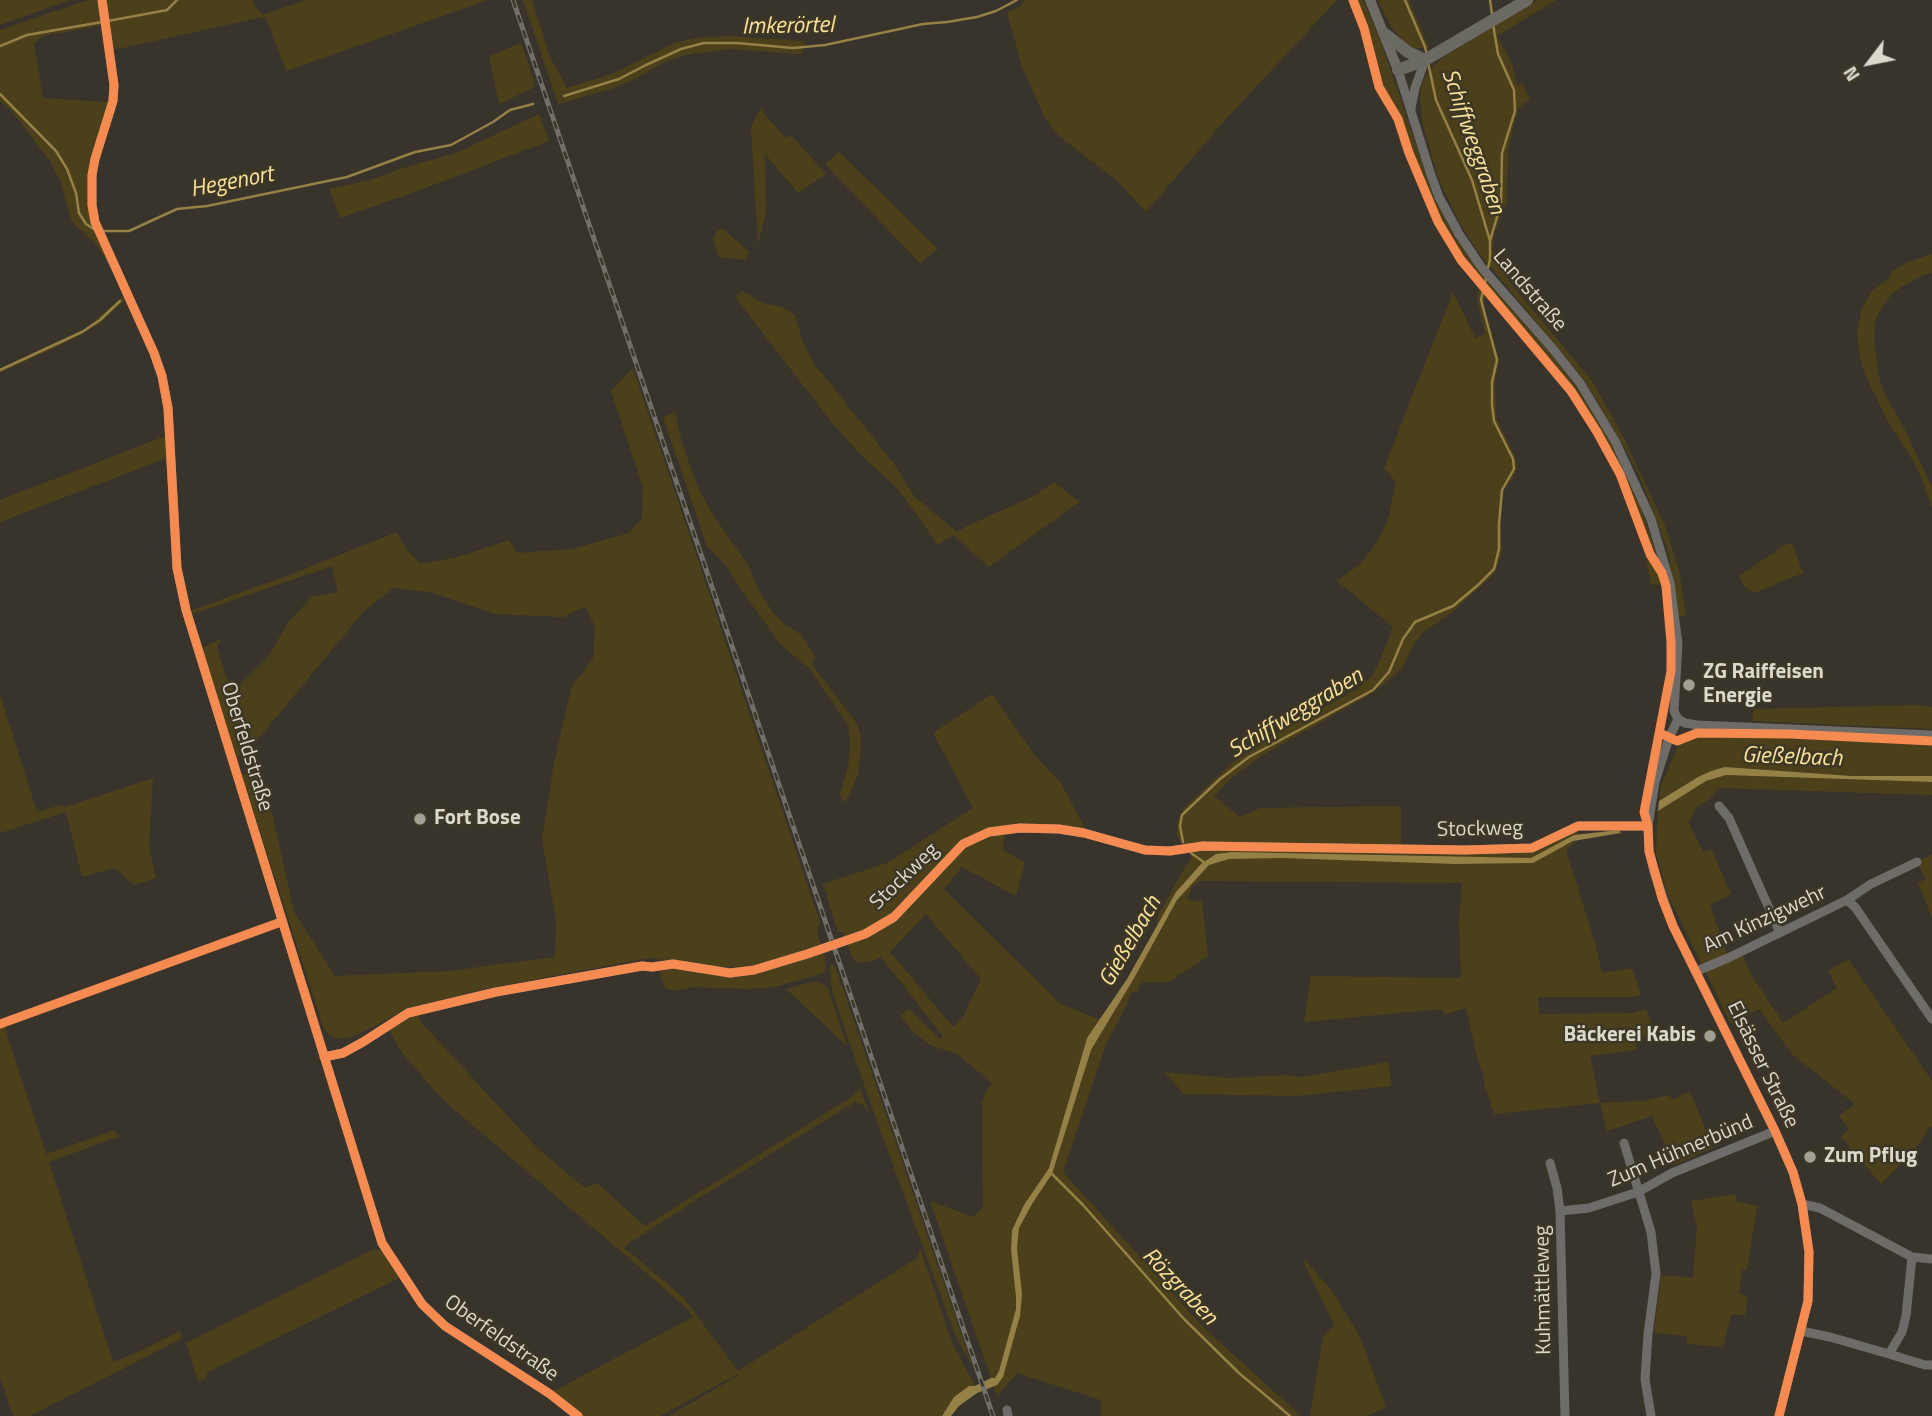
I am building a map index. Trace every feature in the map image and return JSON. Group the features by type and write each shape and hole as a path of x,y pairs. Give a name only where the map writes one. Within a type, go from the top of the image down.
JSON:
{"highway":[{"path":"1398,70 1425,60 1527,0"},
{"path":"1385,34 1408,52 1425,60"}],"main road":[{"name":"Landstraße","path":"1370,0 1398,70"}],"street":[{"name":"Oberfeldstraße","path":"102,0 114,85 113,101 94,159 92,205 95,222 162,376 168,408 177,568 186,610 382,1243 422,1304 445,1326 550,1394 578,1416"},
{"path":"1410,109 1425,60"},
{"name":"Landstraße","path":"1398,70 1439,197 1459,234 1482,268 1580,383 1615,441 1651,519"},
{"name":"Elsässer Straße","path":"1651,519 1670,583 1678,644 1674,711 1678,719 1655,782 1648,826 1649,851 1673,926 1793,1172 1802,1204 1809,1252 1808,1301 1779,1416"},
{"path":"1678,719 1696,725 1932,735"},
{"path":"1719,806 1730,818 1780,933"},
{"name":"Stockweg","path":"324,1057 343,1053 408,1013 496,992 642,966 673,964 718,972 743,972 807,954 865,934 894,917 963,844 989,832 1020,828 1059,829 1089,834 1144,850 1203,846 1465,850 1532,848 1578,826 1648,826"},
{"name":"Am Kinzigwehr","path":"1697,971 1847,900 1871,884 1917,862"},
{"name":"Am Kinzigwehr","path":"1847,900 1855,907 1932,1019"},
{"name":"Zum Hühnerbünd","path":"1560,1211 1589,1208 1638,1192 1672,1173 1774,1131"},
{"path":"1623,1143 1651,1232 1656,1273 1645,1379 1651,1416"},
{"name":"Kuhmättleweg","path":"1550,1163 1560,1211 1565,1416"},
{"path":"1802,1204 1820,1208 1912,1257 1932,1259"},
{"path":"1889,1354 1902,1332 1906,1316 1912,1257"},
{"path":"1801,1331 1925,1365 1932,1364"}],"shaded area":[{"path":"0,0 70,0 0,25"},
{"path":"88,0 97,0 102,25 43,36 34,43 43,98 108,102 88,181 87,200 91,220 113,270 96,244 74,224 60,180 49,160 11,110 0,101 0,30"},
{"path":"105,0 252,0 262,15 306,0 488,0 286,71 267,20 263,17 118,49 111,41"},
{"path":"523,0 532,0 550,57 567,88 615,73 674,43 696,38 730,36 804,41 802,54 730,49 691,54 666,61 614,88 558,104"},
{"path":"1025,0 1337,0 1225,120 1146,212 1115,179 1060,137 1046,120 1022,67 1007,12 1020,6"},
{"path":"1351,0 1363,0 1381,42 1429,183 1449,226 1479,271 1555,358 1589,404 1612,442 1641,508 1660,564 1662,583 1651,585 1645,550 1636,523 1623,488 1598,441 1554,373 1485,292 1484,307 1499,359 1495,383 1496,417 1517,466 1504,490 1500,523 1502,552 1495,573 1451,613 1421,634 1403,667 1386,683 1261,756 1230,779 1214,796 1240,817 1260,808 1401,806 1401,851 1511,854 1534,852 1577,831 1577,835 1531,858 1222,853 1201,864 1194,871 1176,892 1157,927 1158,915 1191,860 1191,853 1177,837 1177,823 1184,808 1232,763 1281,731 1357,689 1371,677 1379,663 1393,627 1337,581 1359,565 1382,533 1396,482 1384,468 1453,292 1475,338 1485,334 1477,298 1480,282 1461,260 1438,222 1398,119 1379,87 1364,29"},
{"path":"1378,0 1409,0 1429,48 1413,48 1404,42 1390,25"},
{"path":"1537,0 1556,0 1497,36 1512,64 1517,85 1522,83 1530,99 1518,108 1508,150 1507,203 1494,233 1492,249 1500,268 1512,285 1592,381 1625,440 1666,528 1679,571 1686,615 1678,617 1667,548 1640,477 1583,378 1478,252 1460,223 1438,178 1422,121 1422,84 1426,75 1442,58"},
{"path":"521,43 535,84 531,89 499,104 489,56"},
{"path":"760,109 786,138 791,135 826,174 798,193 765,154 766,213 758,245 751,127"},
{"path":"539,114 549,141 340,218 329,189 370,180 456,153"},
{"path":"839,152 938,249 920,263 825,164"},
{"path":"723,229 749,252 746,260 719,257 713,239 717,231"},
{"path":"1932,254 1932,273 1923,275 1892,294 1876,318 1874,337 1878,374 1884,393 1932,487 1932,508 1913,461 1886,418 1864,372 1857,332 1862,308 1872,291 1889,278 1891,272 1908,262"},
{"path":"742,291 763,303 782,307 795,315 803,343 813,362 894,464 914,496 957,532 1034,496 1054,482 1079,502 989,567 953,535 938,545 899,490 861,455 833,424 735,297"},
{"path":"121,298 127,298 99,324 0,373 0,369 86,328"},
{"path":"633,368 820,922 817,934 821,944 763,964 715,967 649,958 485,989 405,1009 349,1038 333,1038 324,1029 242,775 252,770 266,786 294,912 335,976 449,971 555,957 556,920 542,839 554,763 572,685 593,659 595,626 585,606 564,617 495,614 433,593 394,588 364,611 264,732 237,758 201,648 221,639 217,647 226,678 234,691 268,657 289,621 312,597 338,592 332,566 193,614 192,610 397,532 405,547 420,564 458,557 509,540 517,553 572,549 629,533 642,518 643,487 611,391"},
{"path":"675,412 682,443 698,488 713,515 748,565 760,593 774,614 800,634 816,657 811,663 855,721 860,732 858,775 846,801 843,801 840,795 849,763 848,725 809,668 782,646 724,563 707,547 663,417"},
{"path":"168,435 169,457 0,522 0,500"},
{"path":"1792,543 1803,573 1754,593 1745,587 1739,576"},
{"path":"992,694 1036,757 1061,783 1086,831 1005,827 1003,850 1025,862 1016,896 962,867 944,889 1059,1003 1100,1020 1087,1038 1049,1168 1024,1205 1012,1230 1016,1310 995,1378 991,1378 930,1201 973,1217 983,1207 982,1103 986,1090 992,1083 956,1053 932,1046 913,1032 900,1016 909,1009 940,1039 943,1036 881,957 856,963 843,932 838,932 823,884 887,863 973,808 933,733","holes":["926,914 981,979 963,1017 953,1027 890,952"]},
{"path":"0,695 37,812 61,805 65,807 153,778 149,847 156,878 134,885 114,868 82,877 66,812 0,833"},
{"path":"1916,705 1932,707 1932,729 1752,721 1754,709"},
{"path":"1701,734 1932,745 1932,776 1852,776 1725,767 1698,777 1659,801 1661,786 1680,741"},
{"path":"1725,767 1852,776 1932,776 1932,782 1726,775 1706,781 1658,811 1659,801 1698,777"},
{"path":"1726,775 1932,782 1932,795 1719,788 1697,807 1688,822 1703,852 1711,849 1731,894 1710,905 1728,958 1741,952 1752,976 1783,1023 1837,988 1828,971 1848,959 1932,1081 1932,1127 1914,1151 1881,1184 1841,1137 1849,1129 1839,1116 1855,1104 1793,1055 1759,1009 1731,1024 1667,893 1656,852 1658,811 1706,781"},
{"path":"1619,830 1621,833 1573,841 1533,863 1455,864 1281,858 1229,859 1209,865 1177,900 1091,1050 1052,1174 1019,1228 1017,1248 1022,1294 1020,1316 1003,1377 997,1385 977,1393 959,1406 951,1416 942,1416 954,1397 969,1386 995,1378 999,1371 1016,1309 1012,1230 1024,1205 1049,1168 1087,1038 1127,979 1176,892 1201,864 1216,854 1232,852 1531,858 1574,835"},
{"path":"1578,840 1566,850 1602,973 1632,968 1641,995 1538,997 1539,1014 1634,1013 1646,1009 1655,1034 1635,1040 1637,1050 1590,1056 1600,1103 1494,1114 1466,1008 1445,1014 1441,1009 1304,1022 1311,976 1461,978 1459,922 1462,883 1200,881 1192,887 1187,899 1202,902 1208,956 1169,982 1143,982 1138,987 1138,992 1131,992 1105,1047 1063,1172 1204,1328 1301,1416 1101,1416 1101,1400 1017,1373 997,1396 993,1385 997,1385 1017,1329 1019,1228 1049,1180 1091,1050 1177,900 1201,871 1224,859 1236,858 1314,858 1455,864 1533,863"},
{"path":"1932,854 1932,918 1918,883 1926,879 1917,862"},
{"path":"822,951 826,967 824,973 775,987 694,987 674,991 665,988 660,976 665,968 761,972"},
{"path":"830,964 835,966 973,1368 956,1337 875,1116 833,994"},
{"path":"816,981 828,988 847,1046 786,989"},
{"path":"421,1013 419,1020 538,1149 585,1188 597,1183 645,1226 853,1096 860,1088 870,1114 863,1105 855,1102 696,1200 625,1248 683,1297 738,1371 917,1258 920,1248 952,1343 975,1386 954,1397 942,1416 669,1416 739,1375 660,1416 582,1416 552,1392 693,1317 644,1271 443,1100 400,1050 389,1030 407,1017"},
{"path":"5,1025 46,1154 115,1130 118,1137 49,1162 113,1362 180,1331 181,1339 30,1416 13,1416 0,1377 0,1027"},
{"path":"1388,1062 1392,1086 1296,1096 1184,1094 1164,1072 1228,1078 1288,1075 1302,1077"},
{"path":"1690,1092 1713,1148 1674,1165 1652,1116 1607,1131 1600,1103 1644,1101 1669,1095 1672,1099"},
{"path":"1736,1194 1736,1201 1757,1206 1747,1270 1742,1270 1739,1293 1748,1297 1745,1315 1731,1315 1723,1347 1687,1344 1687,1336 1654,1333 1661,1275 1693,1278 1697,1227 1691,1201"},
{"path":"374,1249 386,1252 401,1277 208,1372 205,1379 198,1381 186,1343"},
{"path":"1302,1258 1331,1289 1360,1337 1386,1407 1367,1416 1310,1416 1323,1337 1334,1325"}],"waterway":[{"path":"108,21 167,10 177,0"},
{"name":"Imkerörtel","path":"564,96 619,79 681,49 704,43 793,48 825,45 923,24 977,17 1017,0"},
{"name":"Schiffweggraben","path":"1405,0 1427,55"},
{"path":"1490,0 1492,14"},
{"path":"0,46 27,35 102,22"},
{"path":"1490,241 1501,203 1502,153 1515,111 1514,90 1498,54 1493,24"},
{"name":"Schiffweggraben","path":"1428,62 1436,100 1472,180 1490,241 1487,271"},
{"name":"Hegenort","path":"0,94 56,151 67,169 76,193 79,213 86,224 95,230"},
{"name":"Hegenort","path":"102,231 129,231 177,209 207,206 347,177 415,152 451,145 510,110 533,104"},
{"name":"Schiffweggraben","path":"1183,842 1180,826 1182,815 1220,779 1249,757 1373,690 1389,672 1403,639 1415,622 1453,606 1494,569 1499,549 1502,490 1514,469 1513,459 1494,421 1492,382 1497,360 1481,300 1486,278"},
{"path":"0,370 82,332 120,301"},
{"path":"1191,853 1205,863"},
{"name":"Rözgraben","path":"1052,1174 1184,1319 1239,1373 1290,1416"}],"railway":[{"path":"513,0 993,1416"}],"cycle path":[{"path":"102,0 114,85 113,101 92,175 95,222 162,376 168,408 177,568 186,610 382,1243 422,1304 445,1326 550,1394 578,1416"},
{"path":"1353,0 1364,28 1379,87 1398,119 1438,222 1461,260 1571,391 1597,432 1620,474 1650,554 1662,573 1666,586 1671,671 1644,812 1648,826 1649,851 1673,926 1775,1131 1793,1172 1802,1204 1809,1252 1808,1301 1779,1416"},
{"path":"1660,733 1677,741 1697,733 1790,734 1932,741"},
{"path":"324,1057 343,1053 408,1013 496,992 642,966 673,964 730,973 754,970 807,954 865,934 894,917 963,844 989,832 1020,828 1059,829 1145,850 1170,851 1203,846 1465,850 1532,848 1578,826 1648,826"},
{"path":"0,1024 281,922"}],"place":[{"name":"ZG Raiffeisen Energie","path":"1689,685"},
{"name":"Fort Bose","path":"420,819"},
{"name":"Bäckerei Kabis","path":"1710,1036"},
{"name":"Zum Pflug","path":"1810,1157"}],"water label":[{"name":"Gießelbach","path":"1792,758"},
{"name":"Gießelbach","path":"1131,942"}]}
